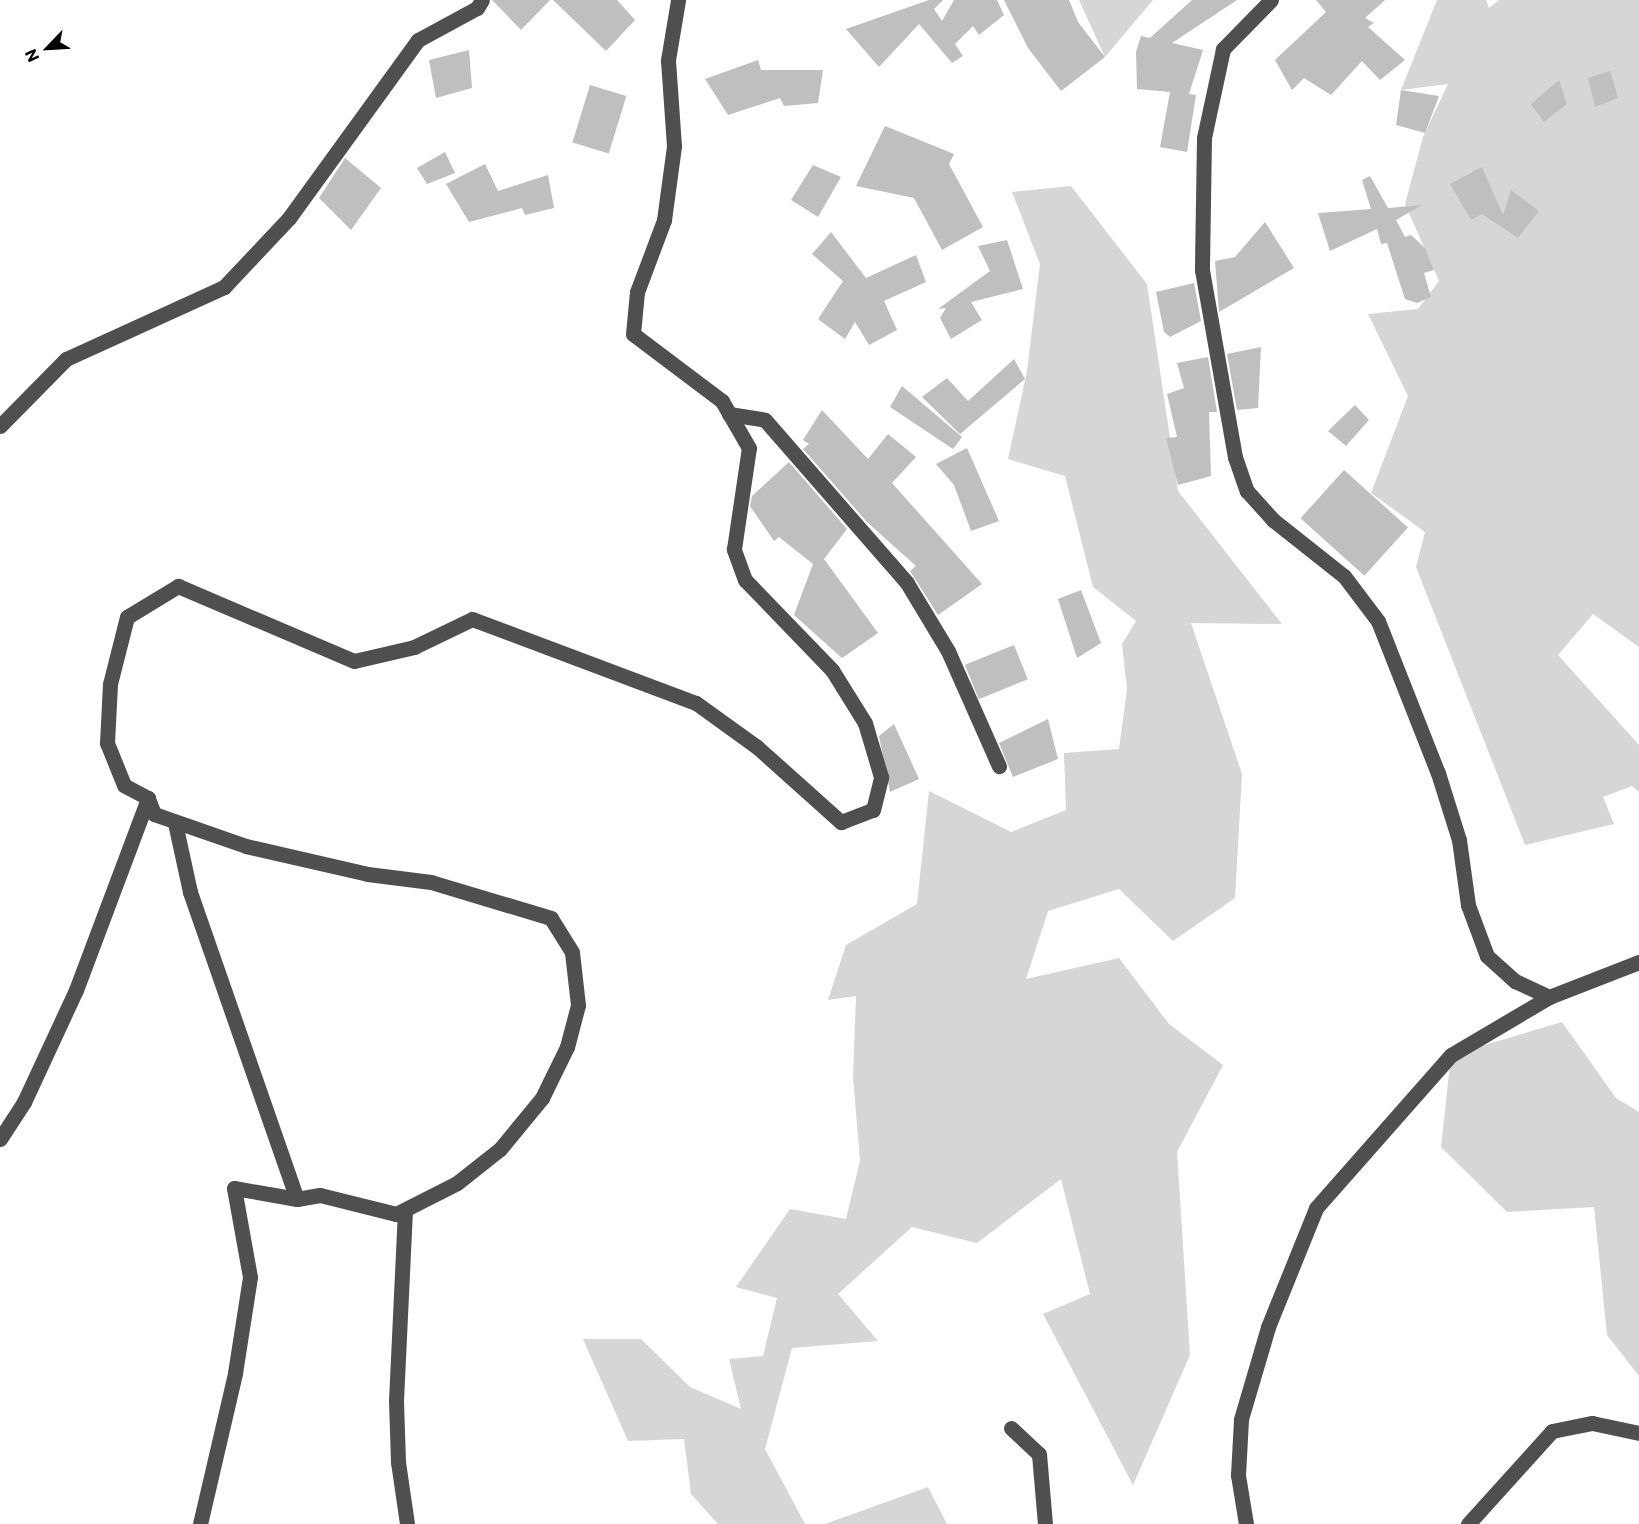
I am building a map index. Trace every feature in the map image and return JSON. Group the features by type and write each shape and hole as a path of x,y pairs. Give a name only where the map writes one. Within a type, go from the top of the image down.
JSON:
{"street":[{"path":"0,426 66,359 224,287 289,218 418,40 477,8 482,0"},
{"path":"200,1524 235,1374 250,1276 234,1188 297,1199 320,1195 396,1214 457,1183 500,1149 542,1098 567,1047 578,1005 572,952 551,918 530,909 431,882 308,862 175,823 154,814 148,798 124,785 107,743 110,684 127,617 178,586 354,661 414,647 472,619 511,630 696,703 757,747 841,822 873,810 881,777 865,723 832,670 745,580 734,549 749,448 722,401 633,334 637,292 664,220 674,146 668,60 678,0"},
{"path":"1270,0 1223,49 1204,138 1202,270 1235,457 1247,491 1273,520 1344,576 1378,621 1438,773 1459,840 1468,905 1487,956 1515,981 1549,997"},
{"path":"729,414 765,420 907,583 948,651 999,766"},
{"path":"0,1139 24,1102 76,990 148,798"},
{"path":"175,823 190,892 297,1199"},
{"path":"1246,1524 1238,1475 1241,1419 1268,1327 1316,1208 1451,1055 1549,997 1639,962"},
{"path":"405,1210 396,1401 398,1462 407,1524"},
{"path":"1468,1524 1552,1431 1592,1423 1639,1433"},
{"path":"1011,1428 1039,1454 1045,1524"}],"shaded area":[{"path":"1079,0 1153,0 1105,57"},
{"path":"1437,0 1486,0 1489,8 1499,0 1639,0 1639,647 1593,614 1558,655 1639,745 1639,792 1632,786 1603,797 1614,824 1525,845 1416,567 1425,532 1371,493 1408,396 1368,314 1418,309 1439,281 1405,204 1423,137 1448,84 1401,90"},
{"path":"1071,186 1147,284 1178,491 1282,624 1191,623 1242,774 1235,898 1173,941 1119,889 1048,911 1026,979 1119,958 1169,1024 1223,1065 1177,1152 1190,1355 1133,1485 1043,1314 1090,1294 1061,1179 977,1243 912,1227 838,1294 878,1341 792,1348 765,1449 805,1524 718,1524 691,1494 684,1439 628,1441 583,1339 641,1339 690,1387 741,1409 729,1359 763,1356 777,1298 736,1287 790,1209 846,1219 860,1161 853,1076 856,996 828,1000 846,945 917,904 929,791 1011,832 1066,810 1064,753 1119,749 1127,689 1122,644 1136,621 1093,587 1065,476 1008,459 1027,371 1040,264 1012,192"},
{"path":"1562,1022 1616,1098 1639,1112 1639,1376 1607,1335 1594,1207 1507,1212 1441,1147 1451,1055"},
{"path":"928,1487 947,1524 825,1524"}],"building":[{"path":"492,0 550,0 521,30"},
{"path":"553,0 617,0 635,20 606,51"},
{"path":"929,0 943,0 934,9 942,21 954,0 997,0 1004,15 979,35 973,26 955,44 963,56 952,63 919,24 879,67 846,29"},
{"path":"1004,0 1069,0 1078,22 1105,57 1061,91 1028,48"},
{"path":"1192,0 1237,0 1172,43 1203,50 1189,94 1196,95 1187,152 1160,147 1170,92 1137,89 1136,52 1141,36 1150,38"},
{"path":"1316,0 1385,0 1365,18 1374,23 1368,27 1405,60 1380,80 1362,61 1331,95 1304,78 1292,90 1275,60 1326,12"},
{"path":"469,50 472,88 436,98 429,60"},
{"path":"758,60 761,70 823,70 818,103 784,106 780,98 728,115 705,79"},
{"path":"1610,71 1618,98 1595,107 1588,78"},
{"path":"1559,80 1567,104 1544,122 1531,104"},
{"path":"590,85 626,96 609,153 572,142"},
{"path":"1401,90 1439,96 1425,133 1396,125"},
{"path":"885,126 954,154 949,164 983,227 942,250 914,198 856,186"},
{"path":"445,152 455,173 427,184 417,168"},
{"path":"345,158 381,188 351,230 319,198"},
{"path":"485,164 498,191 548,175 554,208 525,215 522,208 469,222 446,184"},
{"path":"813,165 841,177 818,217 791,200"},
{"path":"1482,167 1503,215 1511,190 1539,211 1518,238 1482,214 1471,220 1450,184"},
{"path":"1370,176 1388,208 1422,205 1396,220 1405,237 1411,235 1425,248 1434,270 1424,273 1431,297 1417,303 1405,299 1387,243 1381,244 1377,229 1330,251 1318,213 1371,209 1362,180"},
{"path":"1265,222 1294,268 1219,312 1215,261 1235,257"},
{"path":"831,232 866,278 916,255 926,282 884,301 897,330 869,345 855,322 845,339 818,319 843,281 812,254"},
{"path":"1007,240 1023,289 971,302 982,320 951,339 940,318 946,308 938,309 990,271 978,246"},
{"path":"1194,283 1201,321 1170,337 1164,332 1156,292"},
{"path":"1261,347 1258,408 1237,410 1227,354"},
{"path":"1208,357 1217,412 1209,412 1211,476 1178,485 1166,438 1177,437 1167,394 1184,388 1177,363"},
{"path":"1014,359 1025,379 960,434 922,397 947,378 968,401"},
{"path":"902,386 962,437 953,449 890,407"},
{"path":"1355,405 1369,420 1346,446 1328,431"},
{"path":"822,410 868,459 888,434 916,457 892,483 982,584 938,615 910,571 916,566 867,522 803,449 809,444 803,440"},
{"path":"967,448 999,521 971,531 954,485 936,464"},
{"path":"789,462 847,529 824,559 878,633 842,658 794,615 813,564 779,537 774,541 750,506 752,496"},
{"path":"1344,470 1408,528 1364,576 1301,518"},
{"path":"1081,590 1101,643 1077,658 1058,599"},
{"path":"1014,645 1028,679 979,699 965,665"},
{"path":"1048,719 1058,759 1013,777 999,743"},
{"path":"894,724 919,779 890,792 879,736"}]}
